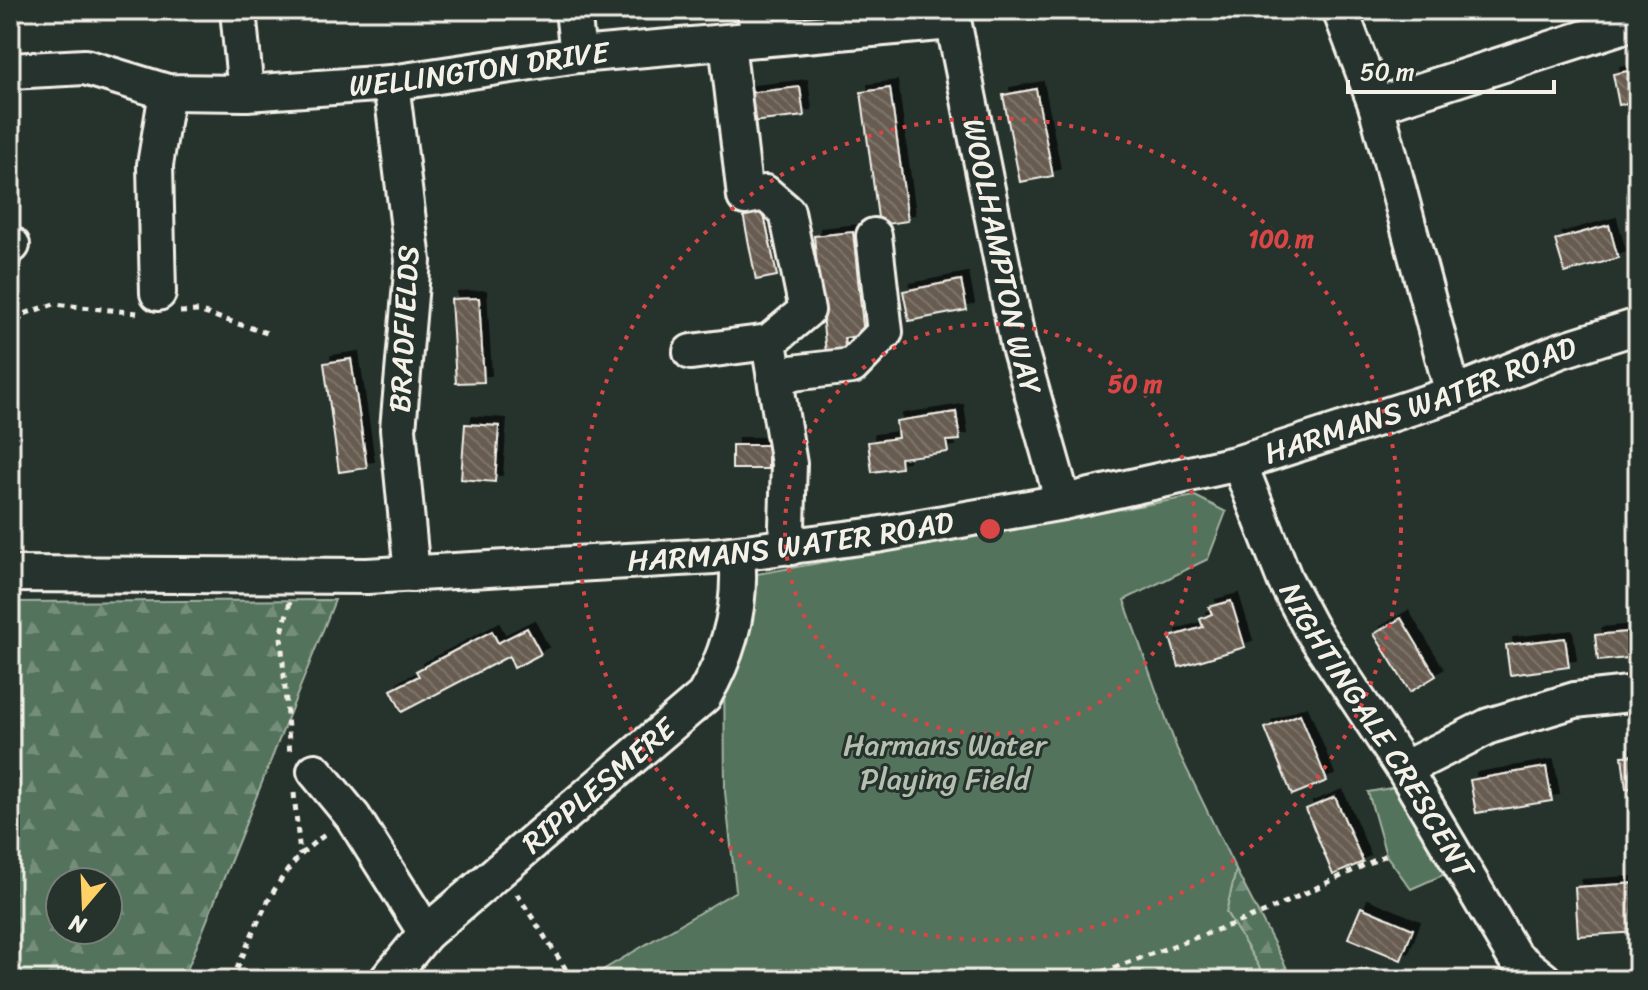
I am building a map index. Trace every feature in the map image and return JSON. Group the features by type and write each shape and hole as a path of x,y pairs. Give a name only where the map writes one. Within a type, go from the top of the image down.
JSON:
{"street":[{"path":"238,10 246,93"},
{"path":"573,10 578,55"},
{"path":"1340,10 1376,105 1453,394"},
{"name":"WELLINGTON DRIVE","path":"10,71 85,67 167,92 246,93 391,83 747,30 951,16"},
{"name":"WOOLHAMPTON WAY","path":"951,16 1018,343 1063,502"},
{"path":"1376,105 1638,21"},
{"path":"747,30 745,197 765,193 787,212 807,310 772,358 789,464 787,526 791,547"},
{"name":"BRADFIELDS","path":"391,83 413,261 398,429 412,574"},
{"path":"158,293 155,165 167,92"},
{"path":"691,352 852,366 885,332 874,236"},
{"name":"HARMANS WATER ROAD","path":"10,574 367,576 737,554 791,547 1063,502 1239,463 1453,394 1559,351 1638,326"},
{"name":"NIGHTINGALE CRESCENT","path":"1239,463 1285,580 1310,627 1404,769 1514,956 1544,980"},
{"name":"RIPPLESMERE","path":"387,980 426,933 704,696 718,672 731,636 740,577 737,554"},
{"path":"1404,769 1489,726 1575,700 1638,693"},
{"path":"299,773 353,817 426,933"}],"path":[{"path":"291,600 281,636 299,773 300,855"},
{"path":"232,980 282,873 317,840 353,817"},
{"path":"1080,980 1263,913 1386,855"},
{"path":"502,870 565,968 567,980"}],"green space":[{"name":"Harmans Water Playing Field","path":"1195,496 1226,512 1208,559 1124,600 1177,749 1236,870 1226,912 1267,980 586,980 736,891 725,792 724,657 740,577"},
{"path":"335,600 183,980 10,980 10,602"},
{"path":"1413,784 1461,867 1411,889 1386,855 1368,792"},
{"path":"1236,870 1293,980 1267,980 1226,912"}],"building":[{"path":"1638,69 1638,101 1619,105 1613,74"},
{"path":"800,87 804,116 743,123 739,94"},
{"path":"890,88 908,221 879,225 861,92"},
{"path":"1036,89 1053,176 1020,182 1003,95"},
{"path":"763,210 777,276 756,280 743,214"},
{"path":"1609,225 1618,258 1565,273 1555,240"},
{"path":"853,232 864,335 844,338 847,361 827,363 814,236"},
{"path":"961,280 967,310 909,321 903,291"},
{"path":"479,298 484,382 456,383 451,299"},
{"path":"351,359 367,468 339,472 324,363"},
{"path":"956,412 960,440 946,441 948,452 900,458 901,468 872,472 868,442 898,438 896,421"},
{"path":"465,424 499,426 495,482 461,479"},
{"path":"732,445 768,445 768,469 732,469"},
{"path":"1231,601 1245,647 1179,667 1170,637 1203,627 1200,619 1212,614 1209,607"},
{"path":"1401,618 1436,676 1410,692 1374,634"},
{"path":"527,628 541,654 514,668 509,656 402,712 391,690 419,676 416,671 492,631 498,643"},
{"path":"1638,631 1638,657 1598,661 1595,635"},
{"path":"1565,638 1569,667 1510,675 1506,645"},
{"path":"1300,714 1327,781 1292,795 1265,728"},
{"path":"1638,755 1638,787 1626,789 1622,756"},
{"path":"1546,767 1552,801 1476,813 1470,780"},
{"path":"1335,797 1363,862 1333,875 1306,809"},
{"path":"1638,883 1638,932 1578,936 1575,887"},
{"path":"1361,907 1413,929 1401,960 1348,938"}]}
